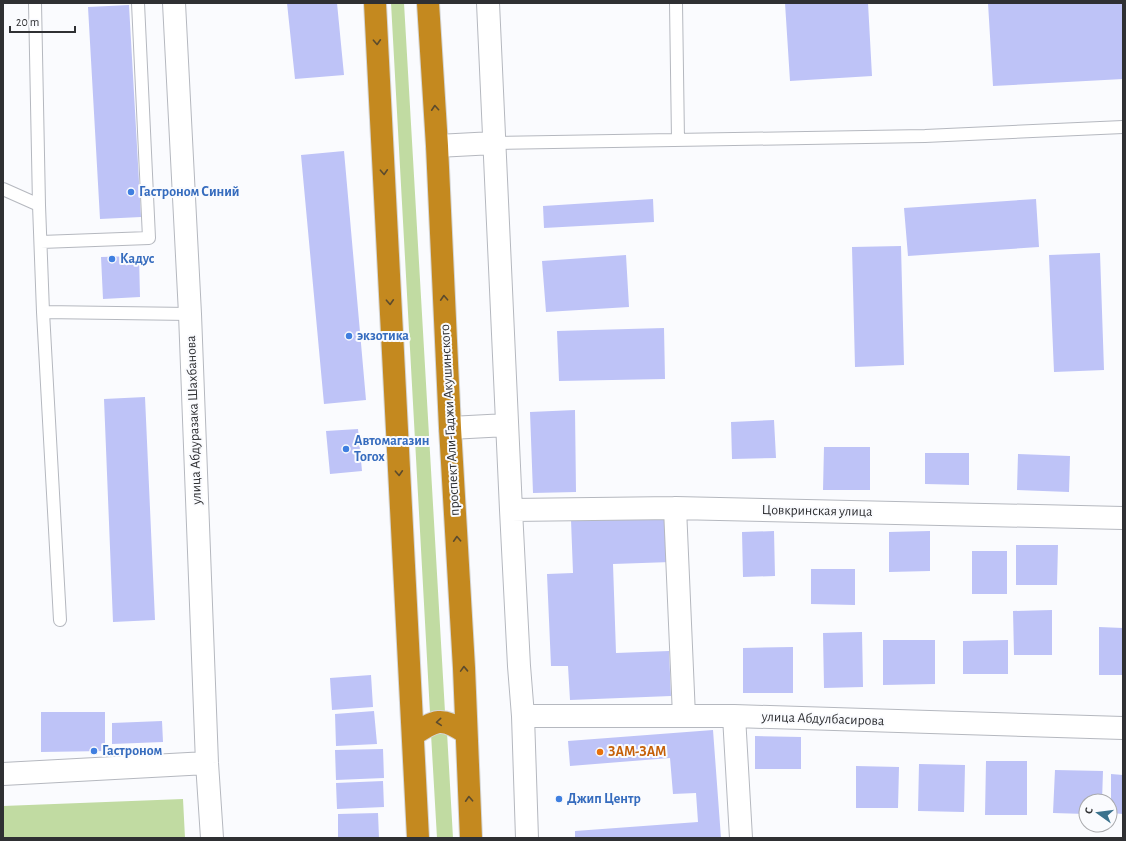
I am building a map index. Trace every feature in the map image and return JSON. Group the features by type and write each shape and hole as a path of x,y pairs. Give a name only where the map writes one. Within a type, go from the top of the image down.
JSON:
{"highway":[{"path":"375,3 418,838"},
{"name":"проспект Али-Гаджи Акушинского","path":"428,3 437,146 450,428 464,668 471,838"},
{"path":"412,735 432,723 440,721 455,725 466,733"}],"street":[{"name":"улица Абдуразака Шахбанова","path":"174,3 190,314 207,763 212,838"},
{"path":"488,3 511,510 523,716 527,838"},
{"path":"437,146 494,143"},
{"path":"450,428 507,425"},
{"path":"675,508 684,716"},
{"name":"Цовкринская улица","path":"511,510 675,508 1123,518"},
{"name":"улица Абдулбасирова","path":"523,716 734,716 1123,728"},
{"path":"734,716 741,838"},
{"path":"3,774 207,763"}],"lane":[{"path":"35,3 39,205 43,312 60,620"},
{"path":"41,242 149,238 138,3"},
{"path":"676,3 678,140"},
{"path":"494,143 925,136 1123,127"},
{"path":"3,190 39,205"},
{"path":"43,312 190,314"}],"green space":[{"path":"391,3 404,3 445,712 430,713"},
{"path":"447,732 453,838 437,838 431,734"},
{"path":"183,799 185,838 3,838 3,806"}],"building":[{"path":"287,3 337,3 344,75 295,79"},
{"path":"785,3 868,3 872,76 790,81"},
{"path":"988,3 1123,3 1123,79 993,86"},
{"path":"129,5 141,217 100,219 88,7"},
{"path":"344,151 366,400 324,404 301,155"},
{"path":"653,199 654,222 544,228 543,206"},
{"path":"1036,199 1039,247 908,256 904,208"},
{"path":"901,246 904,365 855,367 852,247"},
{"path":"1100,253 1104,370 1054,372 1049,255"},
{"path":"626,255 629,307 546,312 542,261"},
{"path":"139,256 140,297 103,299 101,257"},
{"path":"664,328 665,379 559,381 557,331"},
{"path":"145,397 155,620 113,622 104,399"},
{"path":"575,410 576,492 533,493 530,412"},
{"path":"774,420 776,458 732,459 731,422"},
{"path":"358,429 362,471 330,474 326,431"},
{"path":"824,447 870,447 870,490 823,490"},
{"path":"925,453 969,453 969,485 925,484"},
{"path":"1018,454 1070,456 1069,492 1017,490"},
{"path":"670,516 671,562 613,564 616,653 669,651 671,696 570,700 568,666 551,666 547,574 573,573 571,520"},
{"path":"774,531 775,576 743,577 742,532"},
{"path":"930,531 930,571 889,572 889,532"},
{"path":"1016,545 1058,545 1057,585 1016,585"},
{"path":"972,551 1007,551 1007,594 972,594"},
{"path":"811,569 855,569 855,605 811,604"},
{"path":"1052,610 1052,655 1014,655 1013,611"},
{"path":"1099,627 1123,628 1123,675 1099,675"},
{"path":"862,632 863,687 824,688 823,633"},
{"path":"883,640 935,640 935,684 883,685"},
{"path":"1008,640 1008,674 963,674 963,641"},
{"path":"793,647 793,693 743,693 743,648"},
{"path":"371,675 373,707 332,710 330,678"},
{"path":"374,711 377,744 336,746 335,714"},
{"path":"41,712 105,712 105,751 41,752"},
{"path":"162,721 163,742 112,744 112,723"},
{"path":"713,730 721,838 575,838 575,831 698,822 696,793 673,794 670,758 570,766 568,741"},
{"path":"755,736 801,737 801,769 755,769"},
{"path":"383,749 384,778 336,780 335,750"},
{"path":"986,761 1027,761 1027,815 985,815"},
{"path":"919,764 965,765 964,812 918,811"},
{"path":"856,766 899,767 898,808 856,808"},
{"path":"1055,770 1103,771 1102,793 1078,793 1078,814 1053,813"},
{"path":"1111,774 1123,775 1123,814 1118,814 1118,793 1111,793"},
{"path":"383,781 384,807 337,809 336,783"},
{"path":"378,813 379,838 338,838 338,814"}],"place":[{"name":"Гастроном Синий","path":"131,192"},
{"name":"Кадус","path":"112,259"},
{"name":"экзотика","path":"349,336"},
{"name":"Автомагазин Тогох","path":"346,449"},
{"name":"Гастроном","path":"94,751"},
{"name":"ЗАМ-ЗАМ","path":"600,752"},
{"name":"Джип Центр","path":"559,799"}]}
